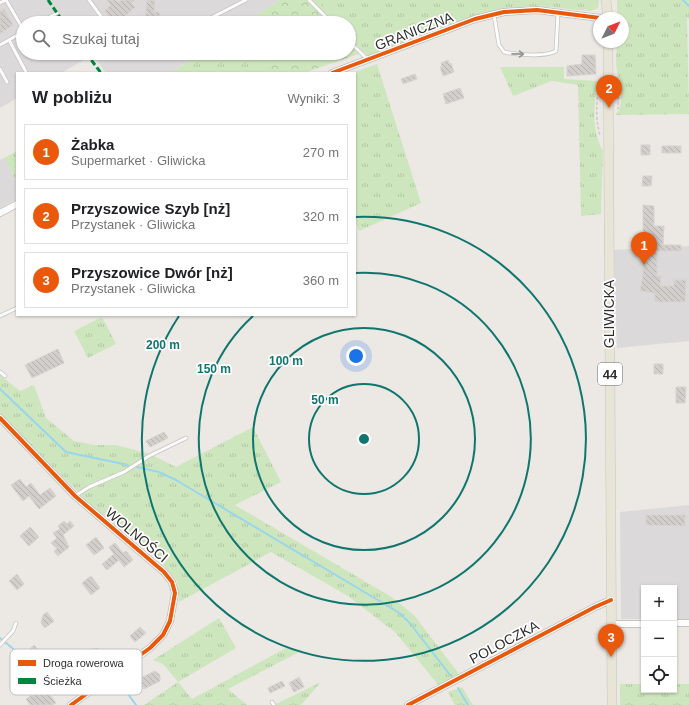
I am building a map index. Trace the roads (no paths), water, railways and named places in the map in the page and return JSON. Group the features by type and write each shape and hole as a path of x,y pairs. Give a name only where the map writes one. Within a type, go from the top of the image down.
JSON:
{"main road":[{"path":"606,0 607,12"},
{"path":"609,12 610,0"},
{"name":"GLIWICKA","path":"608,48 612,705"}],"street":[{"name":"GRANICZNA","path":"335,72 475,20 494,15 537,10 593,17"},
{"path":"0,213 16,205"},
{"name":"WOLNOŚCI","path":"0,418 75,496 164,572 172,582 175,593 170,621 163,635 142,654"},
{"name":"POLOCZKA","path":"408,705 611,600"},
{"path":"677,623 689,623"},
{"path":"611,624 641,624"},
{"name":"WOLNOŚCI","path":"71,705 85,695"}],"lane":[{"path":"0,3 6,0 16,17"},
{"path":"89,0 101,16"},
{"path":"215,16 246,0"},
{"path":"309,0 325,16"},
{"path":"52,16 57,13"},
{"path":"494,15 500,45 504,52 512,54 550,54 556,51 558,13"},
{"path":"0,45 16,36"},
{"path":"9,40 16,53"},
{"path":"356,48 369,60"},
{"path":"20,60 26,72"},
{"path":"0,69 7,82"},
{"path":"0,316 16,308"},
{"path":"0,372 6,376"},
{"path":"75,496 89,487 124,472 149,456 186,438"},
{"path":"1,644 13,631 16,623"}],"waterway":[{"path":"683,0 689,6"},
{"path":"0,389 66,452 128,465"},
{"path":"137,467 159,472 176,480 398,612 409,622 450,675"},
{"path":"0,638 13,649"},
{"path":"458,688 468,705"},
{"path":"129,695 136,705"}],"place":[{"name":"Przyszowice Szyb [nż]","path":"609,108"},
{"name":"Żabka","path":"644,265"},
{"name":"Przyszowice Dwór [nż]","path":"611,657"}]}
